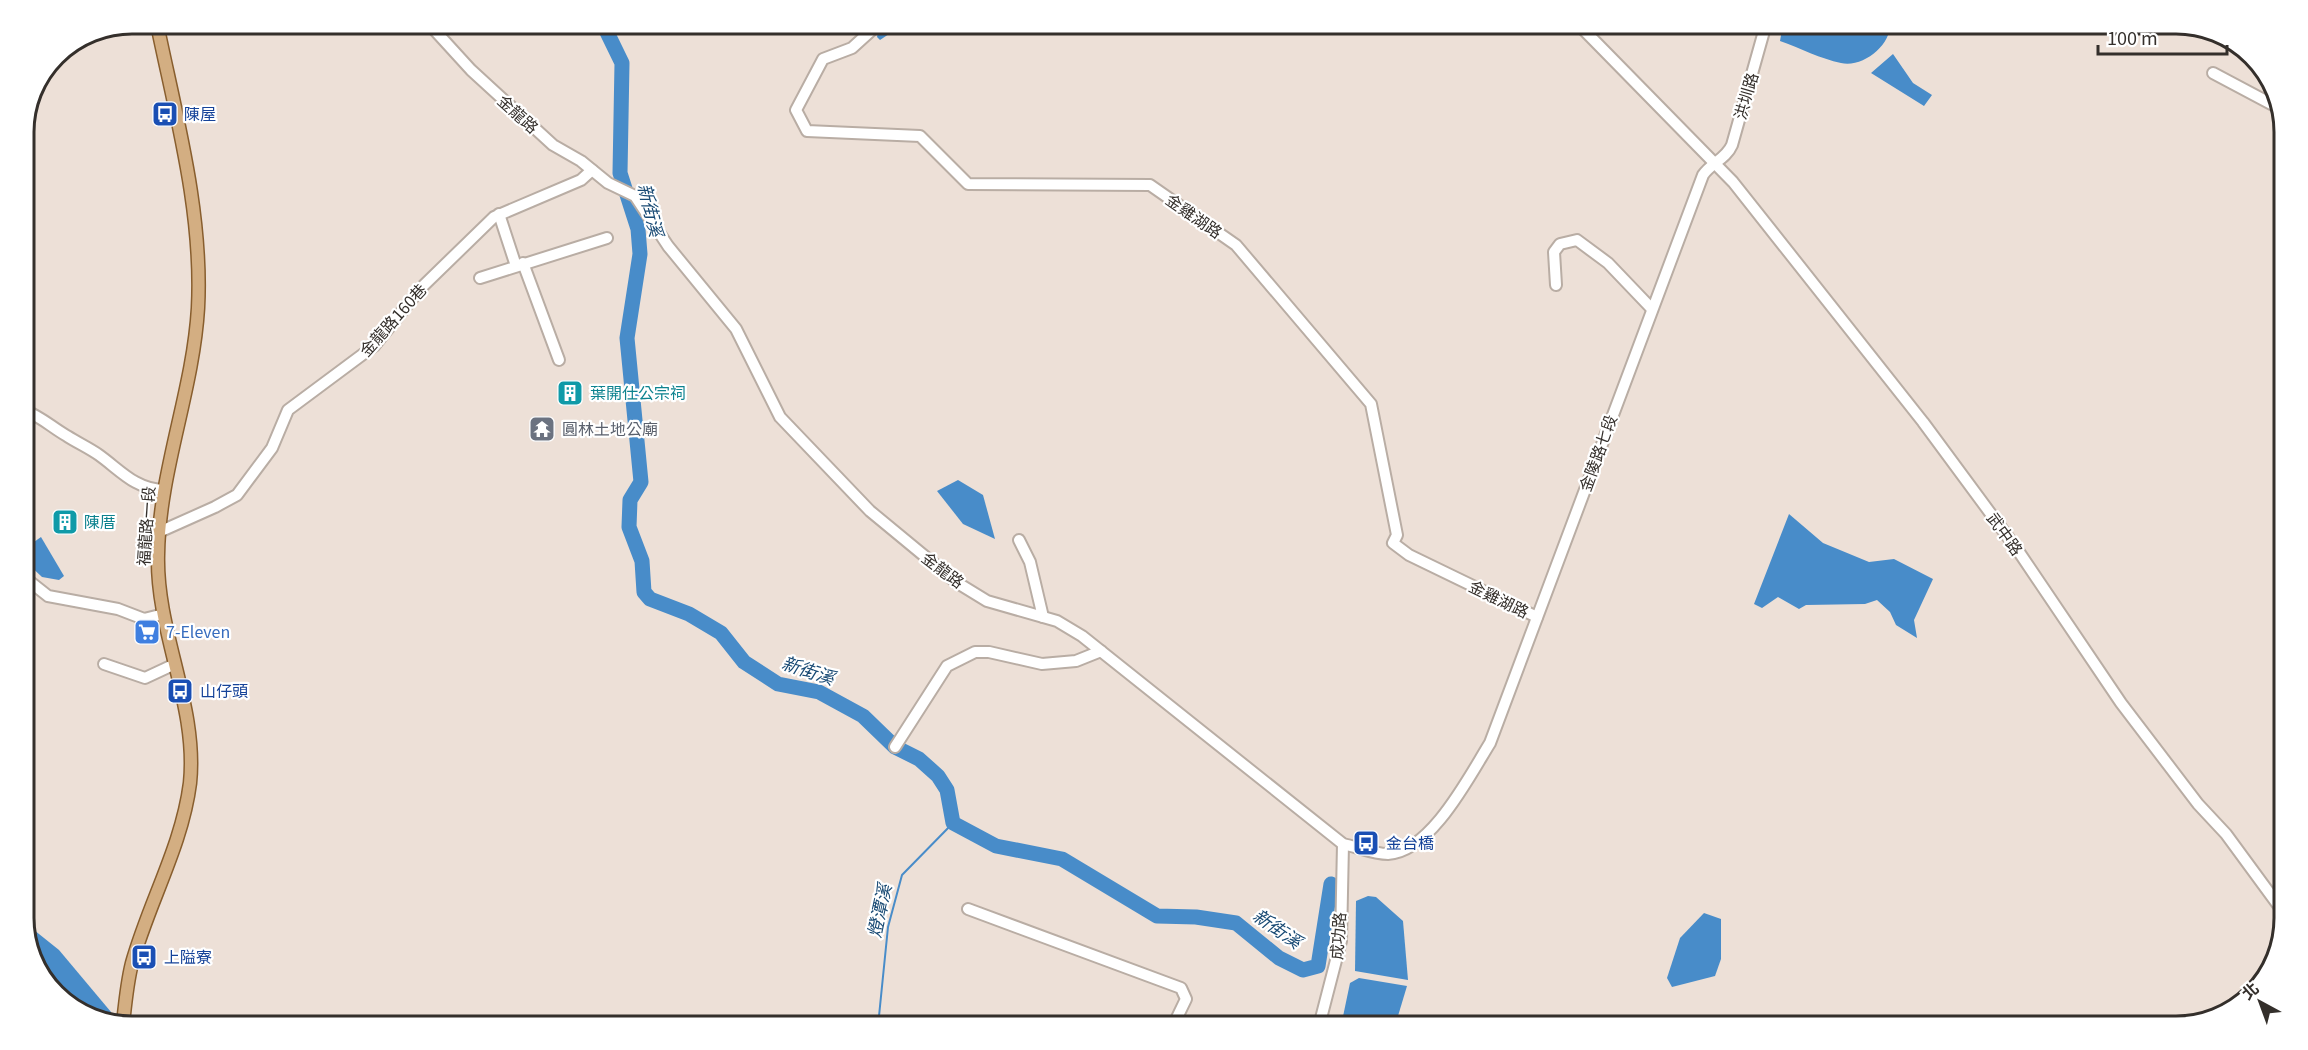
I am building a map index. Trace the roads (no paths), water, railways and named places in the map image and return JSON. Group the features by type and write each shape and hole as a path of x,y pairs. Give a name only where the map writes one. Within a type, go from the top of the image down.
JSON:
{"main road":[{"name":"福龍路一段","path":"124,1015 132,964 179,834 190,781 187,728 164,614 157,556 163,490 185,391 198,308 190,191 159,34"}],"street":[{"name":"金龍路","path":"438,34 471,70 553,145 618,189 635,196 668,246 736,330 780,417 870,511 956,582 987,601 1057,621 1101,651 1343,844"},
{"name":"金雞湖路","path":"867,34 852,48 822,59 796,110 807,131 920,136 968,184 1150,185 1236,245 1371,404 1398,535 1393,543 1409,555 1537,617"},
{"path":"1588,34 1716,162"},
{"name":"洪圳路","path":"1716,162 1729,152 1732,145 1763,34"},
{"path":"2213,73 2268,102"},
{"name":"金陵路七段","path":"1343,844 1389,854 1416,842 1429,831 1454,800 1490,743 1703,175 1716,162"},
{"name":"武中路","path":"1716,162 1923,422 2019,552 2121,703 2198,804 2226,834 2274,899"},
{"name":"金龍路160巷","path":"159,532 216,507 237,495 272,448 288,410 374,346 420,290 499,214 581,180 592,170"},
{"path":"499,214 559,360"},
{"path":"480,278 607,238"},
{"path":"1556,285 1554,252 1560,244 1577,240 1608,263 1652,309"},
{"path":"35,415 90,449 124,477 150,489 163,490"},
{"path":"1020,540 1030,562 1043,617"},
{"path":"35,586 48,596 118,609 144,620 164,614"},
{"path":"895,747 947,666 975,652 989,652 1042,664 1076,661 1101,651"},
{"path":"104,664 145,678 175,664"},
{"name":"成功路","path":"1322,1016 1341,941 1340,889 1343,844"},
{"path":"968,909 1181,988 1186,999 1178,1016"}],"water":[{"path":"878,34 889,34 880,40"},
{"path":"1781,34 1888,34 1881,47 1874,53 1849,64 1826,59 1780,41"},
{"path":"1893,54 1913,83 1932,95 1924,106 1871,73"},
{"path":"958,480 983,495 995,539 963,524 937,491"},
{"path":"1789,514 1823,543 1869,562 1894,559 1933,579 1914,620 1917,638 1896,625 1890,612 1877,600 1865,604 1806,605 1799,609 1778,597 1762,608 1754,604"},
{"path":"41,537 64,576 59,580 42,577 35,570 35,541"},
{"path":"1368,896 1376,897 1403,921 1408,980 1355,971 1356,901"},
{"path":"1704,913 1721,919 1721,959 1715,976 1672,987 1667,978 1680,938"},
{"path":"36,931 59,950 111,1012 95,1008 84,1002 59,982 45,961"},
{"path":"1359,978 1407,986 1398,1016 1343,1016 1350,983"}],"waterway":[{"name":"新街溪","path":"608,34 622,63 620,173 638,229 640,254 627,338 641,482 630,500 629,527 642,561 644,592 650,599 689,614 721,633 744,662 778,684 819,692 863,716 895,747 919,759 938,776 947,790 953,823 996,846 1062,859 1157,916 1196,917 1236,923 1279,958 1303,970 1318,966 1331,884"},
{"name":"燈潭溪","path":"879,1016 888,927 902,875 953,823"}],"place":[{"name":"陳屋","path":"165,114"},
{"name":"葉開仕公宗祠","path":"570,393"},
{"name":"圓林土地公廟","path":"542,429"},
{"name":"陳厝","path":"65,522"},
{"name":"7-Eleven","path":"147,632"},
{"name":"山仔頭","path":"180,691"},
{"name":"金台橋","path":"1366,843"},
{"name":"上隘寮","path":"144,957"}]}
